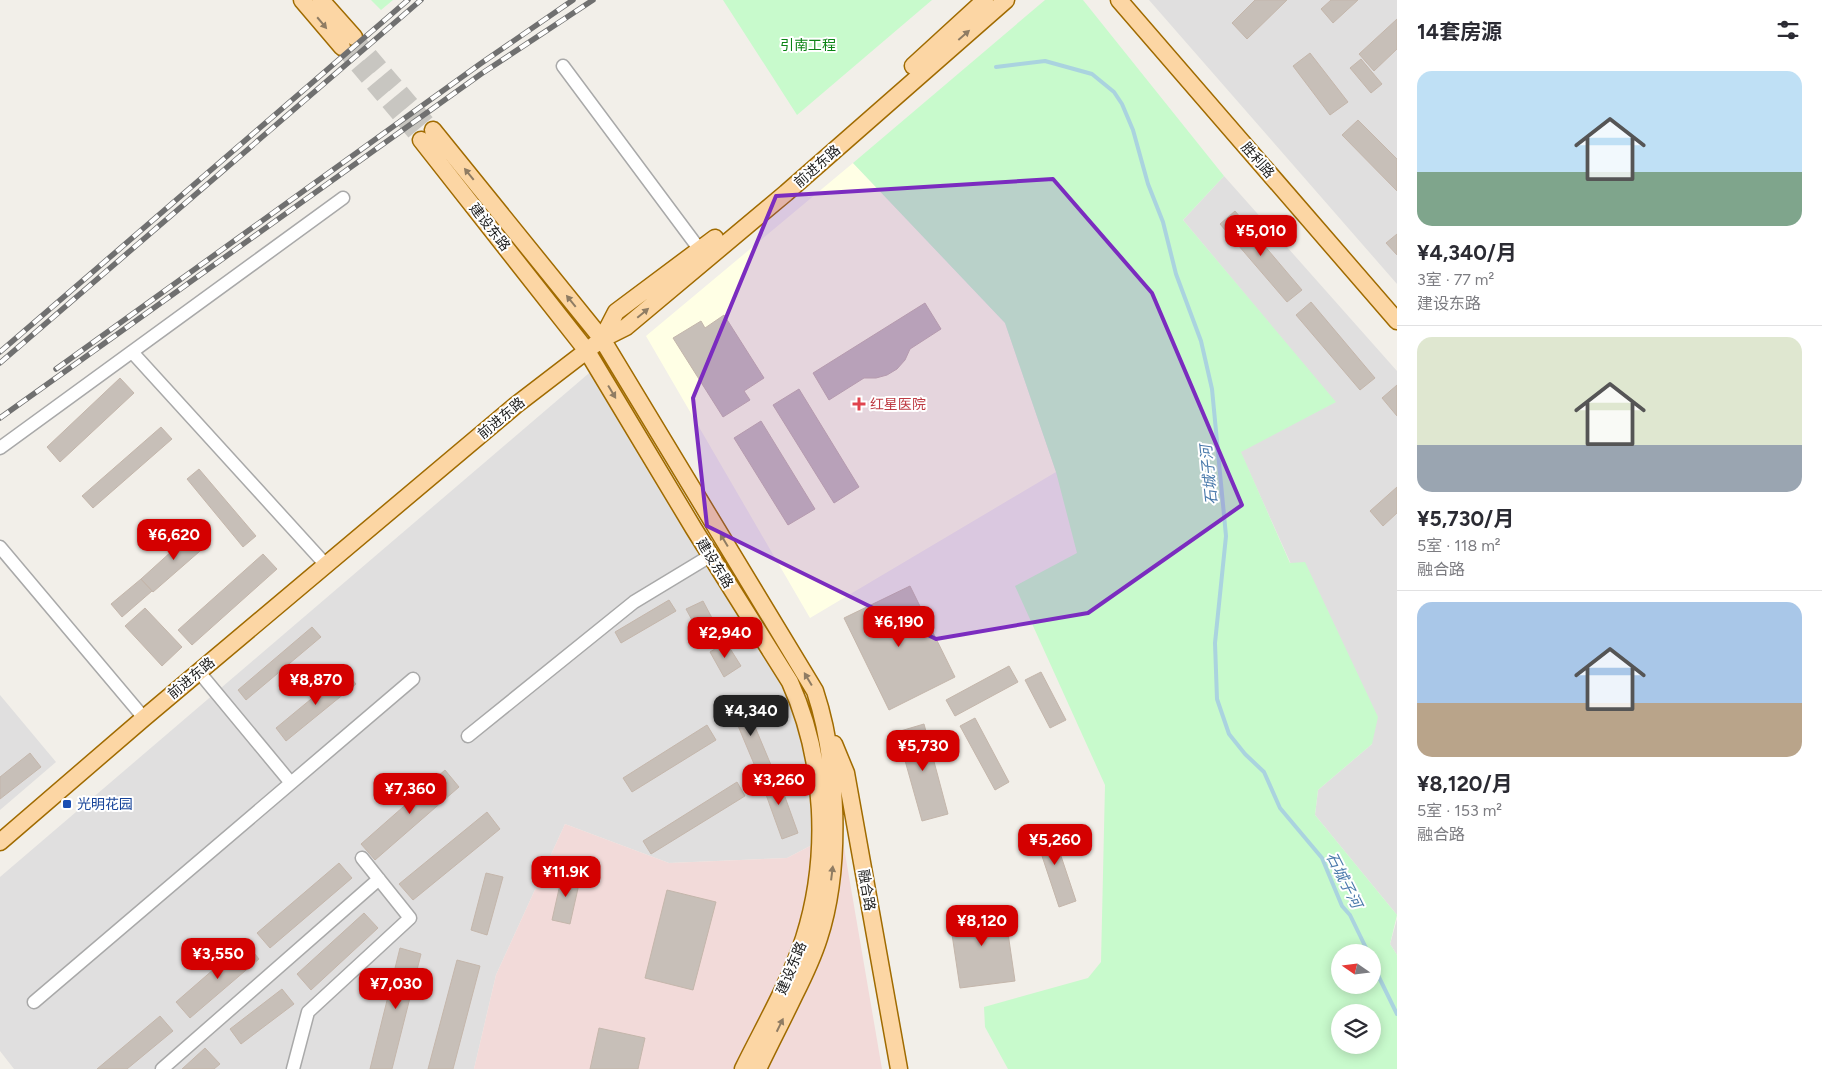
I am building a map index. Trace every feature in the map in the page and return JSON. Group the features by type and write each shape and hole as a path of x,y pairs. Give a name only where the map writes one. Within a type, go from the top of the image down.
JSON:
{"main road":[{"path":"302,0 348,42 321,0"},
{"path":"602,339 616,312 700,250 765,198 852,122 985,0"},
{"name":"前进东路","path":"0,842 144,718 516,405 602,339 626,327 786,193 1006,0"},
{"name":"胜利路","path":"1119,0 1397,321"},
{"name":"建设东路","path":"743,1069 788,979 813,906 818,870 820,832 818,787 809,739 799,702 790,682 710,556 586,351 427,135 602,339 815,691 822,714 832,770 833,864 828,908 816,947 758,1069"},
{"name":"融合路","path":"822,714 846,773 899,1069"}],"street":[{"path":"563,66 700,250"},
{"path":"0,448 343,198"},
{"path":"132,352 326,565"},
{"path":"0,547 144,718"},
{"path":"468,736 634,602 710,556"},
{"path":"199,672 292,783"},
{"path":"34,1002 413,679"},
{"path":"293,1069 308,1012 410,918 362,858"},
{"path":"162,1069 379,879"}],"highlighted area":[{"path":"1053,179 1152,293 1242,505 1088,613 936,639 707,526 693,398 776,196"}],"shaded area":[{"path":"1149,0 1397,0 1397,284"},
{"name":"红星医院","path":"853,163 1005,323 1056,472 810,618 646,336"},
{"path":"1224,176 1397,371 1397,915 1315,815 1318,790 1372,744 1240,451 1335,402 1183,220"},
{"path":"595,368 779,649 841,830 787,858 669,863 565,824 496,975 474,1069 14,1069 0,1051 0,877"},
{"path":"0,695 56,762 0,810"},
{"path":"565,824 669,863 787,858 841,830 882,1069 474,1069 496,975"},
{"path":"1397,919 1397,955 1390,944"}],"green space":[{"path":"371,0 393,0 381,10"},
{"name":"引南工程","path":"723,0 932,0 797,115"},
{"path":"1045,0 1083,0 1224,176 1183,220 1336,402 1241,452 1290,563 1305,562 1378,717 1372,744 1318,790 1315,815 1397,915 1390,944 1397,955 1397,1069 1008,1069 985,1027 984,1007 1088,978 1101,962 1105,785 1015,586 1077,553 1056,472 1005,323 853,163"}],"building":[{"path":"1255,0 1287,0 1247,39 1232,23"},
{"path":"1331,0 1358,0 1333,23 1321,9"},
{"path":"1397,19 1397,49 1374,71 1359,54"},
{"path":"1310,53 1348,102 1330,115 1293,66"},
{"path":"1361,59 1382,84 1371,93 1350,68"},
{"path":"1358,120 1397,159 1397,191 1342,135"},
{"path":"1235,211 1302,290 1287,302 1220,224"},
{"path":"1397,234 1397,255 1386,243"},
{"path":"1311,302 1375,378 1360,390 1296,315"},
{"path":"925,303 941,329 910,349 905,360 897,369 887,375 876,378 864,378 829,400 813,373"},
{"path":"724,315 764,378 744,391 750,400 723,417 673,338 701,321 705,328"},
{"path":"120,378 134,393 60,462 47,447"},
{"path":"1397,385 1397,416 1382,398"},
{"path":"799,389 859,487 834,503 773,405"},
{"path":"761,421 815,509 788,525 734,438"},
{"path":"161,427 172,439 93,508 82,496"},
{"path":"199,469 256,536 243,547 187,479"},
{"path":"1397,487 1397,513 1383,526 1370,511"},
{"path":"194,531 207,545 153,592 141,579"},
{"path":"263,554 277,569 192,645 178,630"},
{"path":"141,579 152,591 122,617 111,604"},
{"path":"910,586 955,677 889,710 844,618"},
{"path":"669,600 676,611 621,643 615,632"},
{"path":"703,601 721,635 705,644 686,609"},
{"path":"145,608 182,647 162,666 125,626"},
{"path":"312,627 321,637 246,700 238,690"},
{"path":"726,642 741,666 724,677 710,652"},
{"path":"1009,666 1018,682 955,716 946,700"},
{"path":"345,671 356,684 286,741 276,728"},
{"path":"1041,672 1066,720 1050,728 1025,680"},
{"path":"745,703 771,765 757,771 731,709"},
{"path":"975,718 1009,782 995,790 960,726"},
{"path":"924,724 948,814 922,821 897,732"},
{"path":"707,725 716,740 632,792 623,778"},
{"path":"30,753 41,767 0,799 0,777"},
{"path":"445,770 459,787 375,860 361,844"},
{"path":"776,772 798,833 782,839 760,778"},
{"path":"737,782 745,796 651,854 643,841"},
{"path":"487,812 500,829 413,900 399,884"},
{"path":"1051,826 1076,901 1059,907 1034,832"},
{"path":"339,863 352,878 270,948 257,933"},
{"path":"563,871 581,875 570,924 552,920"},
{"path":"486,873 503,877 487,935 471,930"},
{"path":"667,890 716,902 693,990 645,978"},
{"path":"1004,906 1015,981 960,988 949,914"},
{"path":"364,913 378,928 311,990 297,974"},
{"path":"245,942 259,959 190,1018 176,1002"},
{"path":"400,948 421,954 392,1069 370,1069"},
{"path":"457,960 480,966 453,1069 428,1069"},
{"path":"282,989 294,1004 241,1044 230,1029"},
{"path":"160,1016 173,1031 127,1069 97,1069"},
{"path":"599,1028 645,1038 638,1069 590,1069"},
{"path":"205,1048 220,1064 214,1069 182,1069"}],"waterway":[{"name":"石城子河","path":"996,67 1045,61 1092,74 1114,92 1122,104 1133,130 1148,184 1163,222 1176,274 1201,341 1212,389 1226,536 1215,643 1217,699 1229,734 1245,754 1264,772 1280,808 1322,858 1342,906 1350,915 1364,944"},
{"name":"石城子河","path":"1381,981 1397,1014"}],"tunnel":[{"path":"354,37 433,130"},
{"path":"342,47 421,140"}],"railway":[{"path":"0,352 408,0"},
{"path":"0,363 421,0"},
{"path":"56,369 480,64 573,0"},
{"path":"0,418 481,74 593,0"}],"place":[{"name":"红星医院","path":"859,404"},
{"name":"光明花园","path":"67,804"}]}
